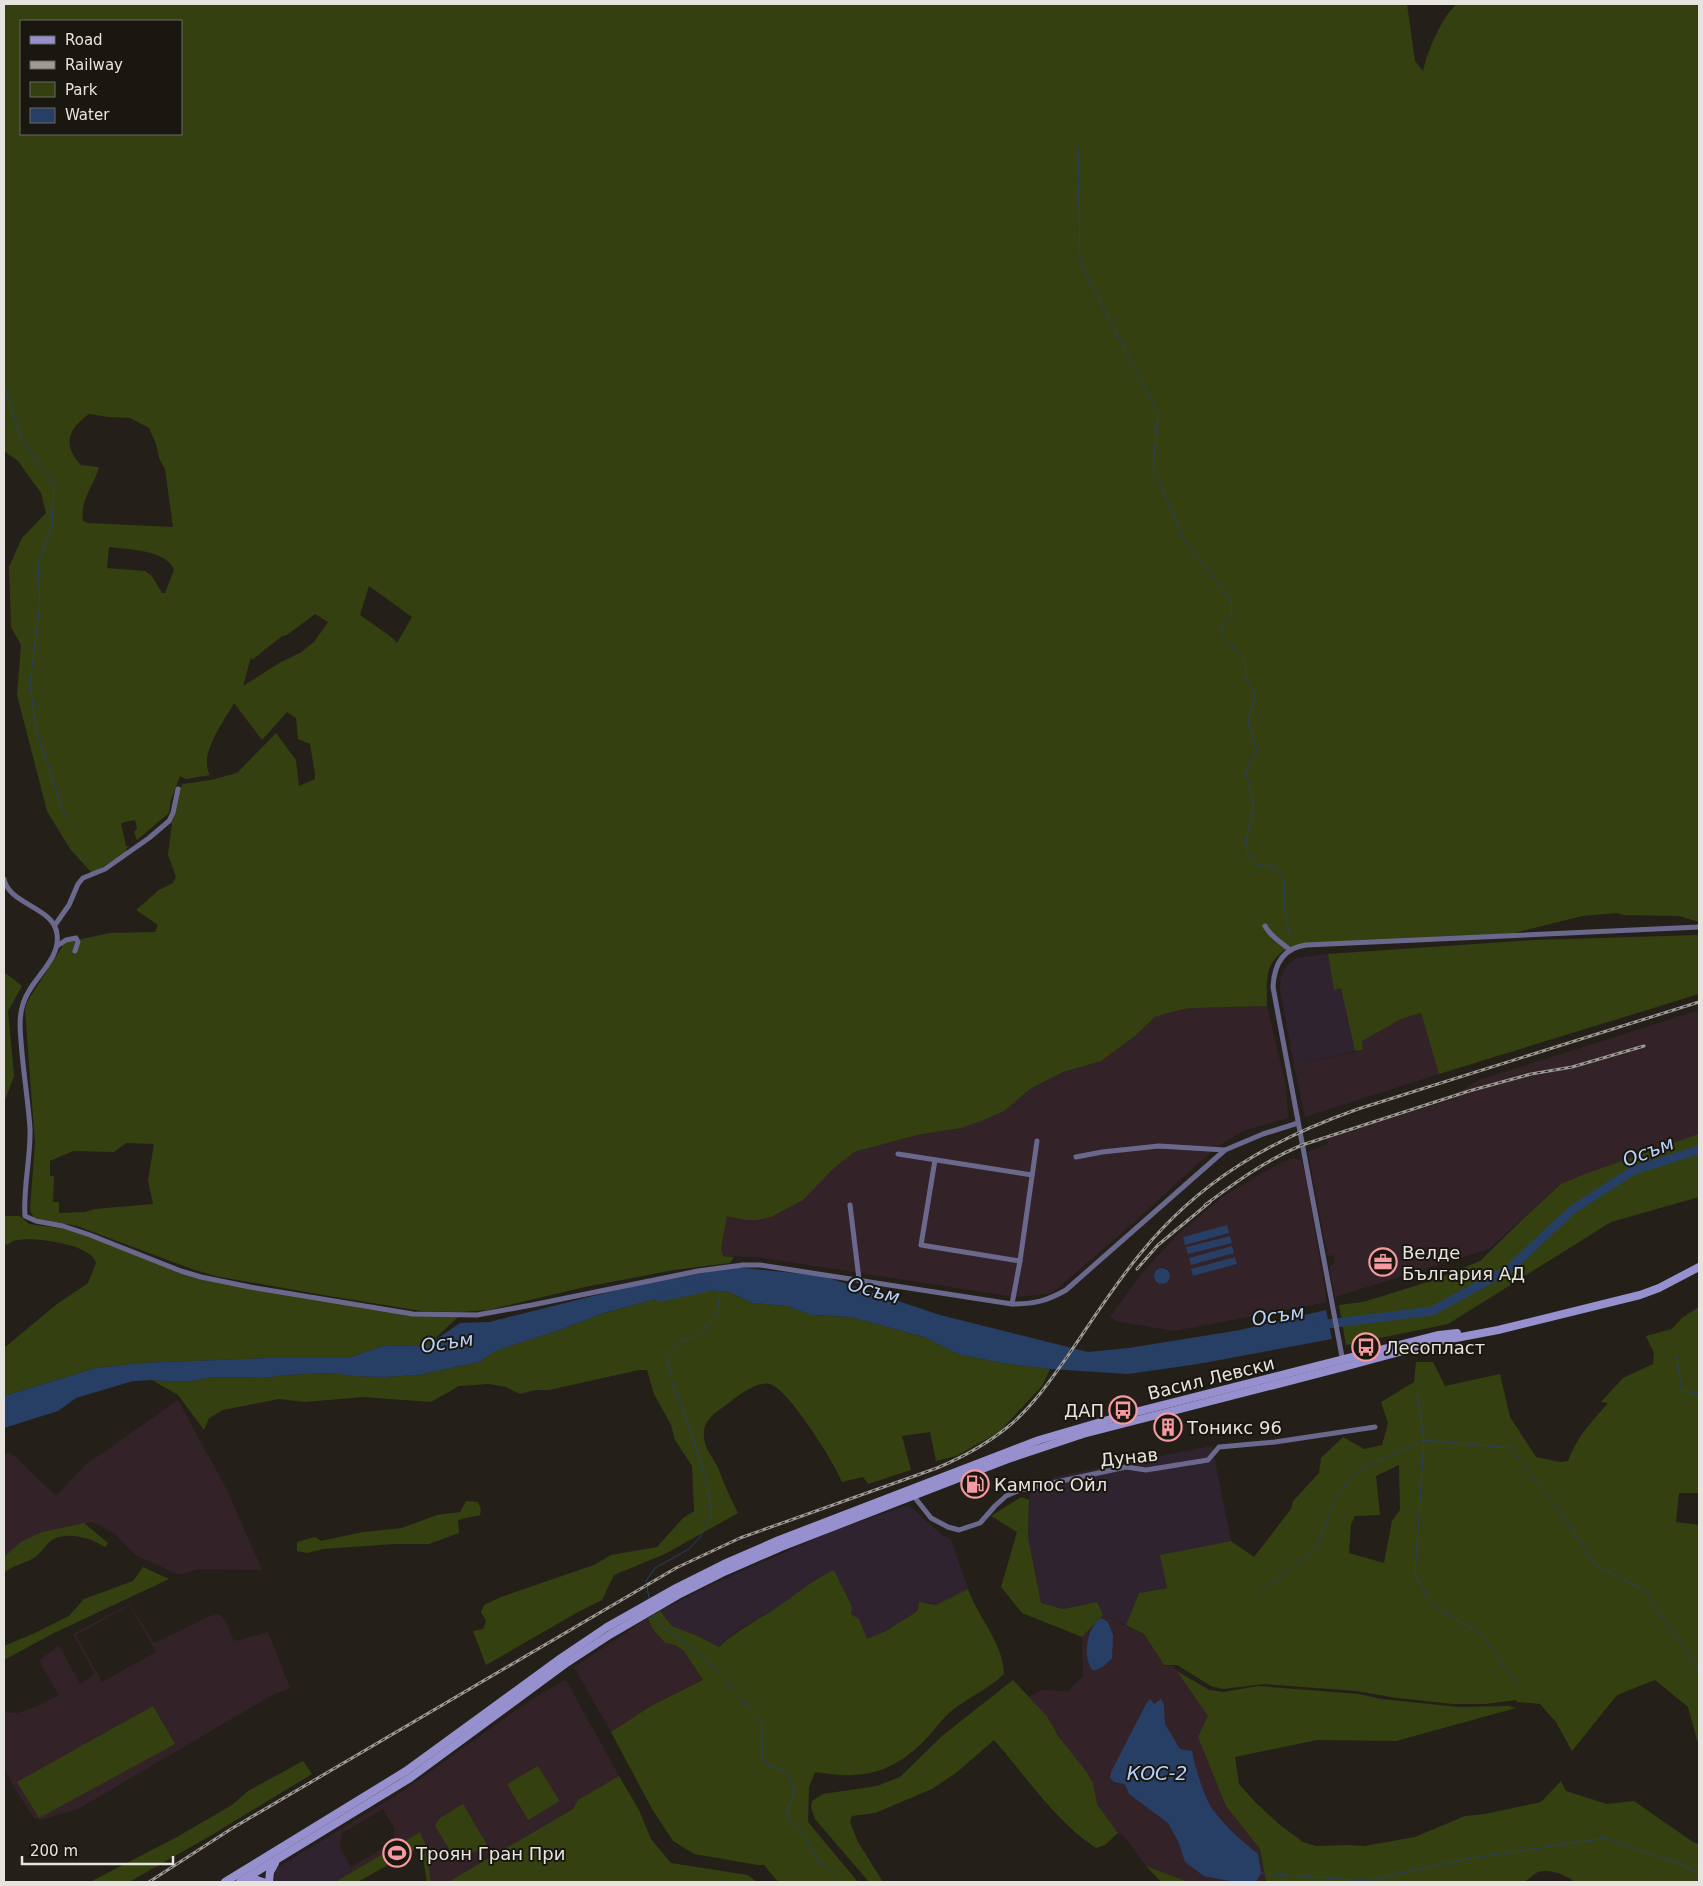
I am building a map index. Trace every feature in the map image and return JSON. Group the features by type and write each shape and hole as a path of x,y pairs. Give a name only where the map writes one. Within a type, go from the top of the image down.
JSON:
{"main road":[{"name":"Васил Левски","path":"911,1493 1083,1434 1343,1364 1439,1335 1498,1330 1640,1295 1650,1292 1699,1267"},
{"path":"243,1880 410,1778 573,1659 678,1594 781,1547 911,1493"},
{"path":"225,1882 406,1771 561,1658 607,1627 642,1607 742,1556 911,1493"},
{"path":"269,1882 270,1872 277,1860"},
{"path":"243,1880 263,1882"}],"street":[{"path":"55,925 69,905 78,884 83,878 105,869 149,838 169,821 173,813 178,789"},
{"path":"4,879 5,890 55,925 58,946"},
{"path":"1265,926 1269,934 1280,940 1290,950"},
{"path":"1343,1364 1274,987 1274,975 1278,963 1284,954 1296,946 1306,945 1699,927"},
{"path":"75,951 78,942 76,938 66,940 58,946 27,993 21,1012 22,1060 30,1130 25,1216 29,1219 63,1226 201,1277 294,1295 413,1314 477,1315 698,1271 743,1265 760,1265 859,1279 1012,1304 1030,1304 1050,1299 1066,1290 1225,1150 1263,1134 1298,1123"},
{"path":"1012,1304 1037,1141"},
{"path":"1076,1157 1102,1152 1159,1146 1225,1150"},
{"path":"898,1154 1032,1175"},
{"path":"935,1160 921,1245 1020,1261"},
{"path":"850,1205 859,1279"},
{"name":"Дунав","path":"911,1493 931,1518 948,1527 959,1530 980,1523 1006,1496 1045,1483 1126,1468 1146,1470 1208,1460 1219,1447 1275,1442 1376,1428"}],"shaded area":[{"path":"1328,954 1334,989 1341,988 1355,1051 1294,1065 1280,989 1281,977 1287,965 1297,958"},
{"path":"1267,1006 1286,1086 1288,1118 1243,1131 1215,1148 1131,1225 1052,1293 1015,1297 757,1257 723,1256 721,1249 727,1216 745,1220 757,1220 832,1170 854,1152 917,1135 961,1128 1019,1098 1030,1089 1063,1072 1101,1061 1135,1036 1155,1017 1183,1009"},
{"name":"Велде България АД","path":"1699,1011 1699,1137 1561,1184 1489,1249 1335,1297 1330,1266 1335,1262 1333,1255 1329,1256 1326,1251 1328,1251 1308,1152 1328,1144 1326,1138 1457,1098 1457,1093 1479,1080"},
{"path":"1421,1013 1439,1074 1305,1117 1294,1065 1363,1050 1361,1041 1403,1018"},
{"path":"1293,1158 1301,1160 1305,1173 1327,1302 1174,1331 1116,1321 1110,1317 1142,1273 1178,1234 1225,1195 1280,1163","holes":["1227,1225 1229,1233 1185,1244 1183,1237","1229,1236 1232,1243 1186,1247","1235,1257 1237,1264 1193,1276 1192,1269","1163,1267 1168,1269 1170,1273 1163,1284 1155,1280 1154,1273 1157,1269"]},
{"path":"178,1400 228,1492 262,1570 200,1569 179,1575 135,1555 114,1533 92,1522 56,1529 4,1558 4,1454 10,1452 56,1496 84,1466"},
{"path":"1212,1446 1231,1541 1161,1555 1167,1588 1139,1593 1126,1625 1103,1615 1097,1602 1063,1609 1041,1603 1028,1537 1030,1485 1068,1474"},
{"path":"908,1505 942,1535 951,1539 968,1589 936,1605 926,1602 916,1612 886,1631 867,1639 863,1633 772,1610 734,1633 718,1647 698,1636 672,1626 660,1611 711,1585 836,1530"},
{"path":"130,1604 154,1643 210,1616 220,1614 226,1622 233,1639 236,1641 268,1632 290,1688 269,1697 78,1809 41,1820 34,1818 15,1789 4,1767 4,1712 17,1713 30,1709 59,1695 39,1661 59,1645 80,1684 95,1674 73,1634","holes":["130,1605 156,1652 102,1682 76,1635"]},
{"path":"1103,1615 1144,1634 1164,1665 1173,1666 1183,1678 1208,1716 1226,1806 1260,1849 1266,1881 1188,1882 1146,1866 1124,1836 1118,1833 1097,1804 1093,1783 1058,1736 1047,1716 1029,1697 1041,1690 1068,1691 1083,1676 1082,1637"},
{"path":"648,1618 652,1628 665,1643 675,1645 684,1651 703,1680 651,1706 611,1732 574,1667"},
{"path":"566,1680 619,1776 578,1800 573,1809 448,1882 431,1882 425,1844 420,1832 352,1872 331,1835 400,1793 529,1701","holes":["383,1809 394,1828 394,1842 351,1867 340,1847 342,1833"]},
{"path":"331,1835 352,1872 335,1882 274,1882 275,1869"}],"green space":[{"path":"4,4 1407,4 1415,61 1423,71 1436,35 1446,17 1457,4 1699,4 1699,922 1679,916 1623,915 1617,913 1582,916 1514,933 1286,949 1273,961 1270,967 1267,981 1267,1006 1183,1009 1155,1017 1135,1036 1101,1061 1063,1072 1030,1089 1004,1111 961,1128 917,1135 854,1152 832,1170 803,1200 771,1217 745,1220 727,1216 721,1249 723,1256 734,1257 730,1263 674,1270 585,1287 488,1310 459,1312 422,1311 215,1276 77,1226 34,1218 30,1210 35,1143 25,1010 27,1002 62,947 62,943 110,933 155,932 158,925 136,910 159,890 173,883 176,877 168,855 172,824 169,819 175,795 183,784 211,780 237,773 276,733 296,760 299,786 315,779 310,744 298,739 296,718 287,712 262,740 234,703 210,748 207,767 210,775 186,779 180,776 171,800 169,813 137,840 134,832 137,828 135,820 121,823 126,846 129,847 126,849 127,852 92,873 70,849 47,811 17,695 21,645 11,627 9,567 22,538 46,513 41,493 18,461 4,451","holes":["89,414 130,418 149,428 156,444 159,458 165,469 173,527 88,523 83,521 85,500 99,468 81,465 71,451 70,438 72,431","109,547 155,554 170,563 174,570 165,593 162,593 152,576 145,571 107,568","369,586 412,617 397,643 360,615","315,614 328,622 314,642 300,653 281,662 243,686 251,657 252,660 282,636 287,635","126,1143 154,1144 148,1180 153,1204 59,1213 59,1202 53,1202 54,1176 50,1176 50,1161 73,1151 114,1152"]},
{"path":"1699,935 1699,994 1439,1074 1421,1013 1403,1018 1362,1041 1363,1050 1355,1051 1341,988 1334,990 1328,954 1534,940"},
{"path":"4,972 22,986 8,1011 14,1076 4,1103"},
{"path":"1699,1134 1699,1197 1611,1222 1448,1324 1346,1345 1339,1305 1363,1302 1434,1280 1480,1261 1561,1184"},
{"path":"4,1216 20,1216 29,1224 66,1229 202,1277 398,1312 458,1317 428,1345 383,1346 348,1358 269,1358 140,1363 96,1368 4,1396 4,1348 57,1304 88,1283 96,1263 92,1256 84,1251 61,1243 26,1239 15,1240 7,1245 4,1243"},
{"path":"693,1289 729,1292 752,1303 787,1306 811,1315 851,1317 924,1337 958,1354 1002,1363 1050,1369 1042,1386 999,1432 956,1456 936,1461 930,1432 902,1436 911,1470 868,1484 863,1477 842,1482 821,1444 788,1399 770,1384 753,1387 714,1414 707,1422 704,1431 706,1446 738,1513 665,1554 614,1575 602,1600 486,1665 473,1631 483,1629 486,1621 481,1612 484,1605 501,1597 594,1565 611,1555 657,1547 683,1518 694,1511 692,1466 675,1440 671,1425 654,1394 647,1370 520,1394 506,1387 489,1384 459,1386 431,1402 363,1397 305,1402 279,1399 223,1410 209,1418 204,1430 178,1395 152,1380 186,1382 213,1377 264,1378 332,1373 384,1377 418,1375 479,1362 494,1351 560,1330 604,1313"},
{"path":"1699,1307 1699,1493 1679,1493 1676,1522 1699,1525 1699,1747 1688,1707 1655,1680 1617,1695 1572,1751 1556,1722 1540,1704 1517,1702 1516,1700 1486,1704 1453,1704 1356,1691 1265,1684 1223,1689 1211,1686 1177,1665 1164,1665 1144,1634 1126,1625 1139,1593 1167,1588 1160,1555 1231,1541 1254,1557 1291,1509 1293,1501 1319,1473 1321,1458 1343,1437 1364,1449 1382,1445 1388,1423 1381,1402 1414,1382 1416,1362 1433,1362 1445,1386 1500,1374 1510,1417 1536,1457 1560,1462 1568,1461 1580,1437 1608,1403 1601,1402 1623,1378 1653,1364 1654,1353 1646,1336 1672,1329 1682,1318","holes":["1399,1465 1400,1510 1392,1521 1384,1563 1349,1553 1351,1524 1355,1516 1380,1515 1376,1476"]},
{"path":"1021,1497 1029,1500 1028,1537 1041,1603 1063,1609 1097,1602 1103,1615 1082,1637 1022,1613 1001,1587 1017,1532 991,1516"},
{"path":"466,1501 478,1502 481,1509 480,1515 458,1520 459,1533 429,1544 394,1544 323,1549 307,1553 297,1551 297,1542 315,1537 321,1541 363,1532 402,1528 437,1515 460,1512"},
{"path":"84,1523 108,1543 105,1547 79,1537 58,1537 49,1542 40,1553 29,1561 4,1573 4,1557 21,1542 42,1532"},
{"path":"143,1567 169,1579 54,1633 4,1660 4,1646 69,1616 84,1599 133,1581"},
{"path":"834,1570 852,1607 851,1614 859,1619 867,1639 886,1631 916,1612 919,1602 936,1605 968,1589 972,1600 995,1641 1003,1662 1004,1674 950,1712 919,1746 894,1764 870,1773 858,1775 815,1772 809,1787 808,1822 858,1882 778,1882 764,1865 694,1854 673,1841 652,1809 611,1732 651,1706 703,1680 684,1651 675,1645 665,1643 652,1628 648,1618 660,1611 672,1626 719,1647 738,1632"},
{"path":"1177,1671 1209,1690 1223,1692 1258,1686 1359,1694 1381,1699 1459,1707 1509,1706 1516,1708 1396,1741 1317,1740 1235,1757 1239,1784 1280,1825 1303,1842 1316,1846 1364,1846 1415,1837 1465,1816 1485,1814 1541,1802 1561,1781 1566,1791 1607,1804 1634,1801 1693,1842 1699,1844 1699,1882 1574,1882 1562,1875 1547,1871 1538,1872 1524,1882 1263,1882 1266,1881 1260,1849 1226,1806 1198,1737 1208,1716"},
{"path":"1013,1680 1047,1716 1058,1736 1085,1770 1093,1783 1097,1804 1118,1833 1105,1845 1096,1848 1081,1837 1054,1811 994,1740 956,1773 932,1789 875,1813 852,1816 850,1822 858,1842 883,1882 869,1882 815,1819 811,1807 812,1801 823,1794 877,1786 900,1777 942,1736"},
{"path":"153,1706 175,1744 39,1818 17,1782"},
{"path":"303,1761 312,1774 210,1836 129,1882 90,1882 177,1837 232,1805 248,1791"},
{"path":"538,1766 559,1800 528,1820 507,1784"},
{"path":"619,1776 639,1810 651,1839 671,1863 748,1875 757,1882 448,1882 573,1809 578,1800"},
{"path":"463,1804 487,1845 457,1862 435,1826 440,1818"},
{"name":"Троян Гран При","path":"420,1832 425,1844 431,1882 427,1882 421,1846 358,1882 335,1882"},
{"path":"1146,1866 1188,1882 1161,1882"}],"water":[{"path":"1227,1225 1229,1233 1185,1245 1183,1237"},
{"path":"1230,1236 1232,1243 1188,1254 1186,1247"},
{"path":"1232,1246 1234,1253 1191,1265 1189,1258"},
{"path":"1235,1257 1237,1264 1193,1276 1191,1269"},
{"path":"734,1267 823,1276 940,1315 1088,1352 1129,1348 1240,1330 1326,1310 1332,1339 1198,1364 1128,1374 1050,1369 1002,1363 958,1354 924,1337 851,1317 811,1315 787,1306 752,1303 729,1292 693,1289 604,1313 560,1330 495,1351 479,1362 418,1375 384,1377 332,1373 264,1378 213,1377 186,1382 133,1381 76,1398 58,1411 4,1428 4,1396 96,1368 140,1363 269,1358 348,1358 383,1346 428,1345 460,1323 489,1322 629,1287"},
{"path":"1159,1268 1165,1268 1170,1273 1168,1282 1159,1284 1154,1279 1154,1273"},
{"path":"1101,1618 1108,1622 1113,1635 1112,1658 1103,1667 1093,1671 1088,1659 1087,1643 1092,1629"},
{"name":"КОС-2","path":"1150,1699 1154,1704 1161,1699 1164,1705 1165,1724 1180,1749 1192,1751 1200,1782 1213,1810 1234,1834 1258,1854 1261,1873 1256,1882 1234,1882 1204,1876 1185,1862 1179,1843 1168,1823 1129,1794 1125,1784 1114,1782 1110,1778 1111,1772"}],"waterway":[{"path":"1078,147 1080,262 1158,413 1153,467 1184,539 1231,601 1232,614 1221,626 1224,637 1245,660 1246,679 1255,694 1248,722 1257,752 1246,771 1254,808 1246,841 1248,854 1257,864 1275,867 1285,880 1284,905 1290,936"},
{"path":"4,385 21,438 54,486 52,526 38,564 40,603 30,684 36,729 66,819"},
{"name":"Осъм","path":"1319,1325 1432,1311 1509,1269 1572,1210 1634,1170 1699,1150"},
{"name":"Осъм","path":"660,1297 708,1287"},
{"path":"649,1598 646,1581 655,1568 689,1549 700,1537 712,1516 707,1485 694,1440 666,1360 678,1342 701,1333 717,1314 720,1292"},
{"path":"1676,1354 1682,1391 1699,1393"},
{"path":"1417,1392 1424,1440 1510,1448 1564,1516 1594,1564 1644,1590 1699,1670"},
{"path":"1260,1592 1316,1549 1334,1500 1358,1470 1424,1440 1415,1574 1433,1605 1483,1636 1517,1685"},
{"path":"652,1613 660,1624 704,1657 762,1722 762,1758 771,1767 786,1772 795,1789 791,1803 787,1808 787,1816 792,1825 801,1831 818,1860 839,1882"},
{"path":"1261,1873 1366,1881 1465,1859 1606,1838 1683,1865 1699,1873"},
{"path":"1284,1876 1284,1882"}],"railway":[{"path":"149,1882 231,1829 676,1568 740,1538 937,1468 965,1455 992,1439 1017,1419 1040,1393 1121,1279 1163,1228 1212,1184 1266,1149 1295,1134 1358,1109 1699,1002"},
{"path":"1205,1205 1264,1165 1302,1145 1469,1091 1531,1074 1572,1067 1644,1046"},
{"path":"1137,1269 1158,1245 1210,1202"}],"place":[{"name":"Велде България АД","path":"1383,1262"},
{"name":"Лесопласт","path":"1366,1347"},
{"name":"ДАП","path":"1123,1410"},
{"name":"Тоникс 96","path":"1168,1427"},
{"name":"Кампос Ойл","path":"975,1484"},
{"name":"Троян Гран При","path":"397,1853"}]}
